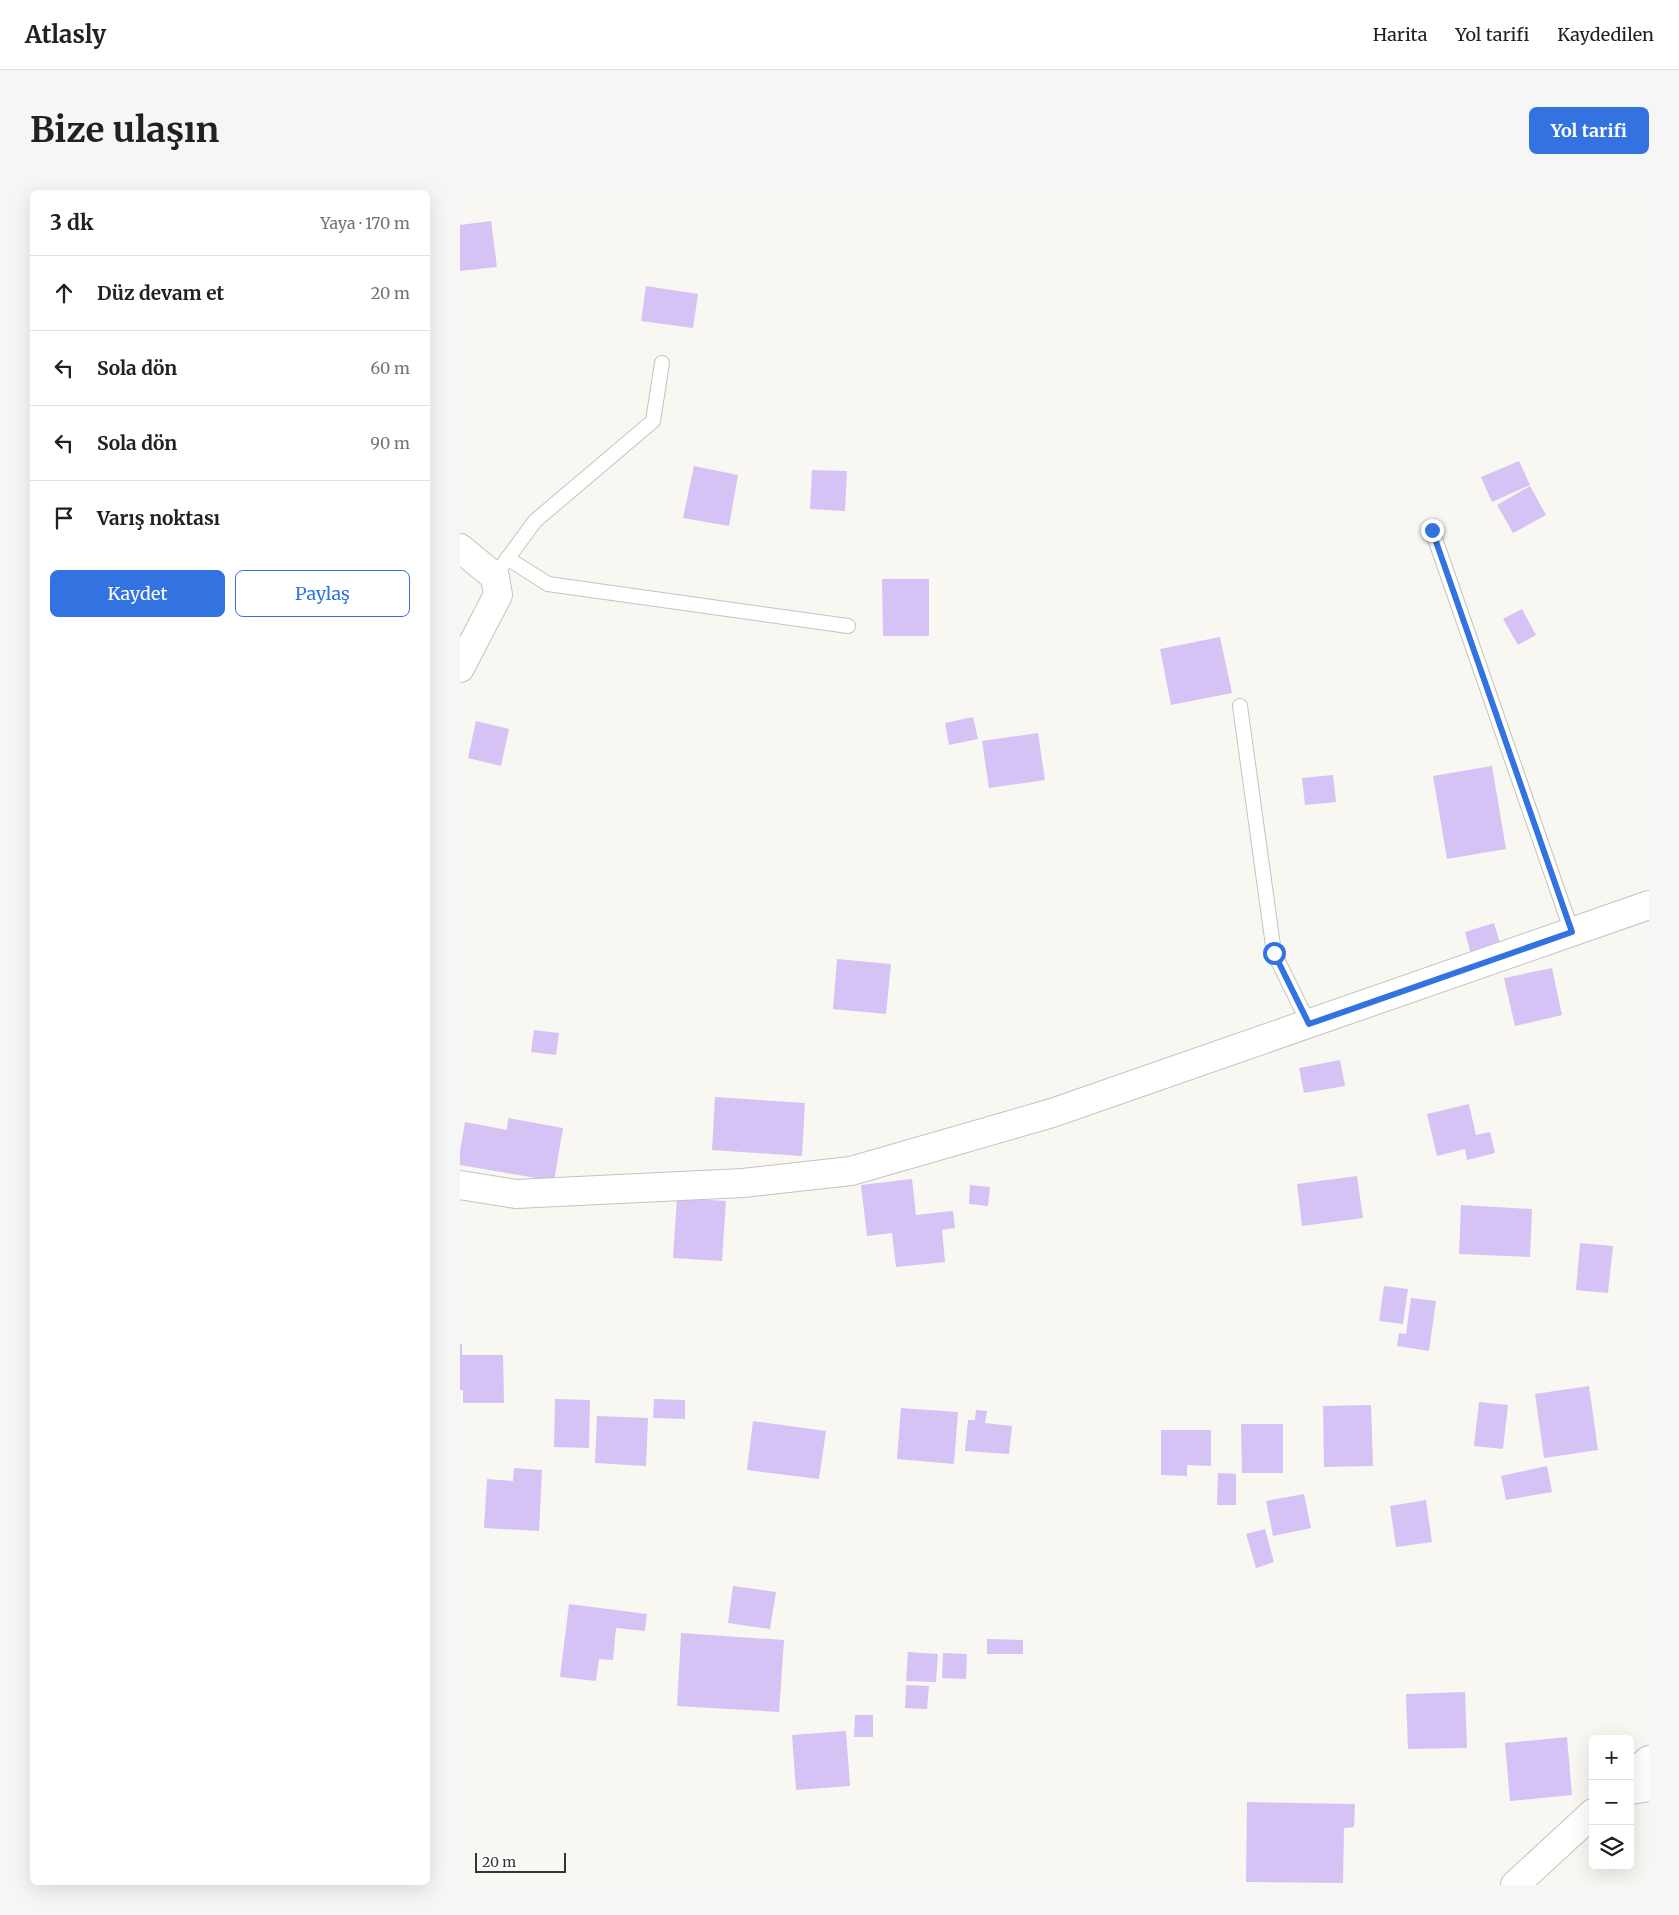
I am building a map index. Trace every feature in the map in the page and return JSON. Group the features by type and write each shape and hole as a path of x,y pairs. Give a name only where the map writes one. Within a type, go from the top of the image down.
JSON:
{"street":[{"path":"460,548 501,568 498,595 460,668"},
{"path":"460,1185 516,1194 743,1183 851,1171 1052,1113 1649,905"},
{"path":"1634,1773 1649,1760"},
{"path":"1634,1789 1649,1787"},
{"path":"1515,1885 1589,1817"}],"lane":[{"path":"662,364 653,422 535,522 501,568 548,584 848,626"},
{"path":"1432,530 1572,932"},
{"path":"1240,706 1274,953 1309,1024"}],"building":[{"path":"491,221 497,267 460,271 460,225"},
{"path":"646,286 698,294 693,328 641,321"},
{"path":"1519,461 1530,485 1492,502 1481,477"},
{"path":"694,466 738,475 729,526 683,518"},
{"path":"812,470 847,471 845,511 810,509"},
{"path":"1530,486 1546,515 1513,533 1497,505"},
{"path":"882,579 929,579 929,636 883,636"},
{"path":"1522,609 1536,635 1518,645 1503,619"},
{"path":"1220,637 1232,693 1171,705 1160,649"},
{"path":"973,717 978,739 949,745 945,723"},
{"path":"476,721 509,729 501,766 468,758"},
{"path":"1038,733 1045,780 989,788 982,741"},
{"path":"1492,766 1506,849 1447,859 1433,776"},
{"path":"1333,775 1336,802 1305,805 1302,778"},
{"path":"1494,923 1503,953 1473,962 1465,932"},
{"path":"837,959 891,964 886,1014 833,1009"},
{"path":"1552,968 1562,1015 1515,1026 1504,978"},
{"path":"534,1030 559,1033 556,1055 531,1052"},
{"path":"1340,1060 1345,1086 1304,1093 1299,1068"},
{"path":"715,1097 805,1103 802,1156 712,1150"},
{"path":"1469,1104 1476,1135 1490,1132 1495,1153 1467,1160 1465,1149 1437,1156 1427,1114"},
{"path":"508,1118 563,1128 554,1181 460,1165 460,1151 465,1122 507,1130"},
{"path":"1357,1176 1363,1218 1302,1226 1297,1184"},
{"path":"912,1179 916,1215 953,1211 955,1228 942,1230 945,1262 896,1267 892,1233 867,1236 861,1185"},
{"path":"970,1185 990,1187 988,1206 969,1204"},
{"path":"677,1198 726,1201 722,1261 673,1258"},
{"path":"1461,1205 1532,1209 1530,1257 1459,1254"},
{"path":"1580,1243 1613,1246 1608,1293 1576,1290"},
{"path":"1384,1286 1408,1289 1403,1324 1379,1321"},
{"path":"1411,1298 1436,1301 1429,1351 1397,1346 1399,1333 1406,1334"},
{"path":"460,1344 462,1344 462,1355 503,1355 504,1403 463,1403 463,1390 460,1390"},
{"path":"1589,1386 1598,1450 1544,1458 1535,1394"},
{"path":"555,1399 590,1400 589,1448 554,1447"},
{"path":"654,1399 685,1400 685,1419 653,1418"},
{"path":"1479,1402 1508,1405 1503,1449 1474,1446"},
{"path":"1371,1405 1373,1466 1324,1467 1323,1406"},
{"path":"901,1408 958,1412 954,1464 897,1459"},
{"path":"976,1410 987,1411 985,1423 1012,1426 1009,1454 965,1451 968,1420 975,1420"},
{"path":"597,1416 648,1418 646,1466 595,1463"},
{"path":"753,1421 826,1431 819,1479 747,1470"},
{"path":"1241,1424 1283,1424 1283,1473 1242,1473"},
{"path":"1161,1430 1211,1430 1211,1466 1187,1465 1187,1476 1161,1475"},
{"path":"1547,1466 1552,1492 1506,1500 1501,1476"},
{"path":"514,1468 542,1470 539,1531 484,1528 487,1479 513,1481"},
{"path":"1218,1473 1236,1474 1236,1505 1217,1505"},
{"path":"1304,1494 1311,1528 1273,1536 1266,1501"},
{"path":"1426,1500 1432,1542 1396,1547 1390,1506"},
{"path":"1265,1529 1274,1562 1256,1568 1246,1534"},
{"path":"733,1586 776,1592 770,1629 728,1623"},
{"path":"569,1604 647,1614 645,1631 616,1628 613,1660 599,1659 596,1681 560,1677"},
{"path":"681,1633 784,1640 779,1712 677,1706"},
{"path":"987,1639 1023,1640 1023,1654 987,1654"},
{"path":"908,1652 938,1654 936,1682 906,1681"},
{"path":"943,1653 967,1654 966,1679 942,1678"},
{"path":"906,1685 929,1686 927,1709 905,1708"},
{"path":"1465,1692 1467,1748 1408,1749 1406,1694"},
{"path":"855,1715 873,1715 873,1737 854,1737"},
{"path":"846,1731 850,1786 796,1790 792,1735"},
{"path":"1567,1737 1572,1795 1510,1801 1505,1743"},
{"path":"1247,1802 1355,1804 1354,1827 1344,1828 1343,1883 1246,1882"}],"route":[{"path":"1274,953 1309,1024 1572,932 1432,530"}]}
